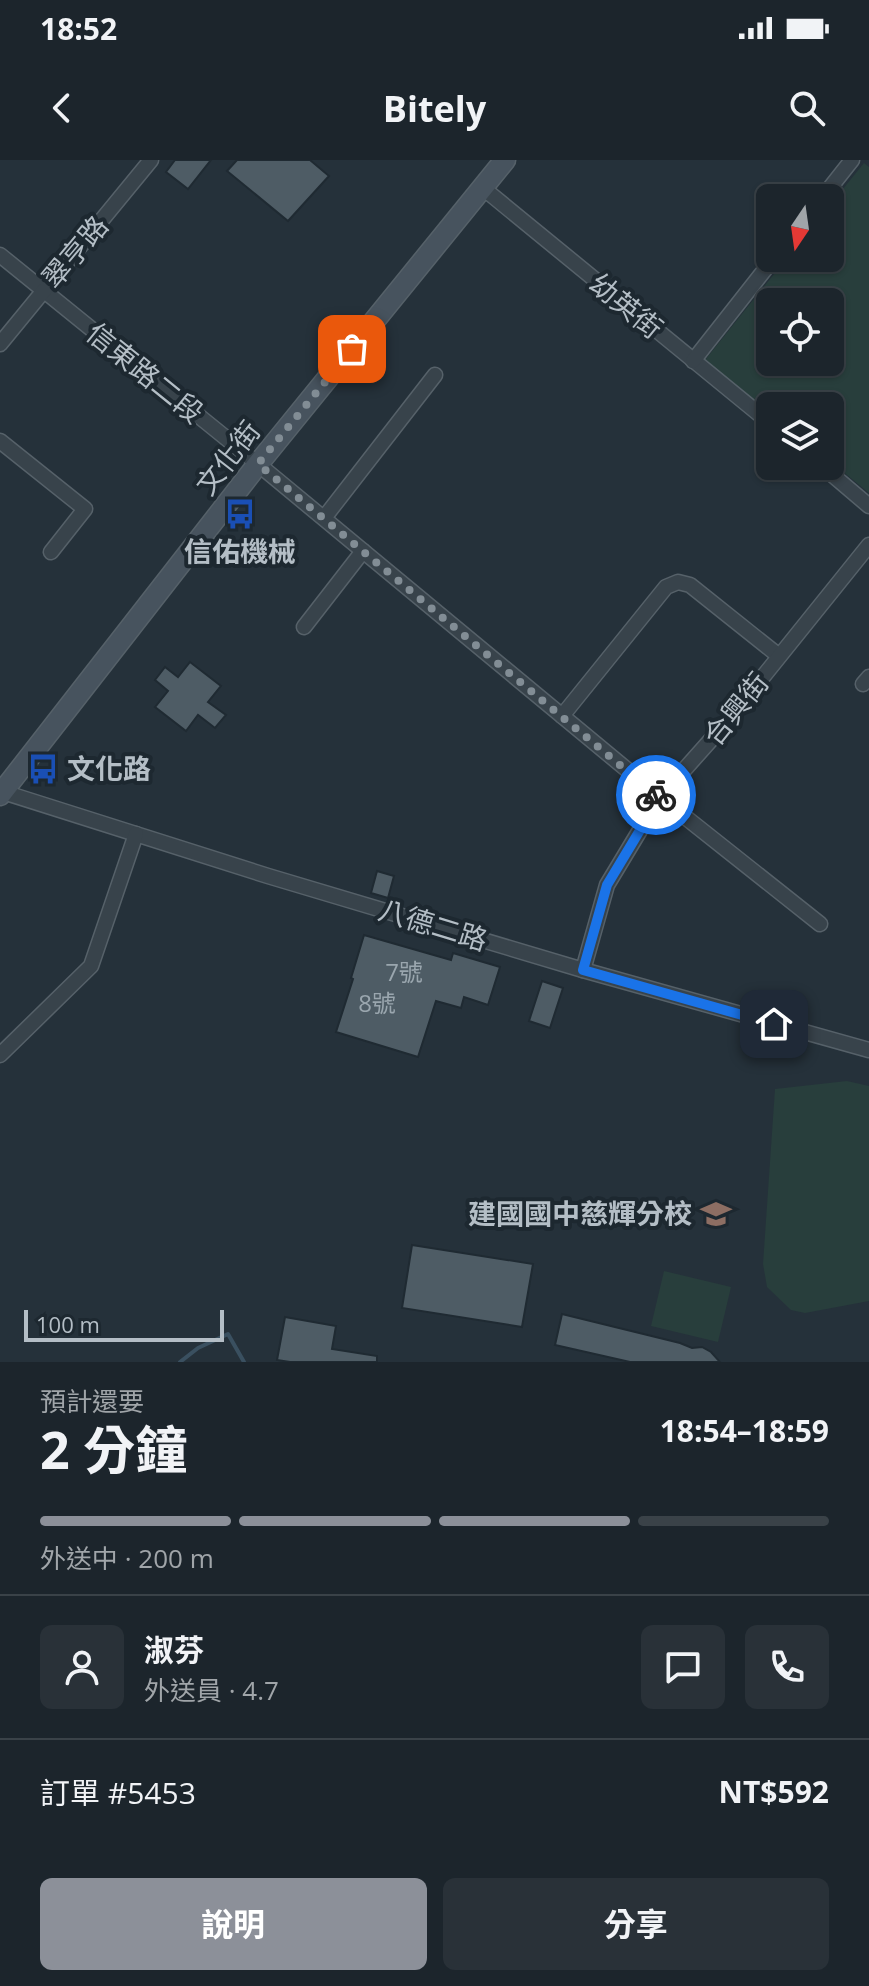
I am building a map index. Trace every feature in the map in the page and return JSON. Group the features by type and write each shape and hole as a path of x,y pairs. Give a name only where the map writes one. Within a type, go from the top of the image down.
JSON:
{"street":[{"name":"翠亨路","path":"0,344 151,160"},
{"name":"文化街","path":"1,793 258,464 505,160"},
{"path":"833,184 852,160"},
{"name":"幼英街","path":"483,188 756,412"},
{"name":"信東路二段","path":"0,255 660,797 820,924"},
{"path":"693,361 763,272"},
{"path":"324,518 435,375"},
{"path":"0,441 85,509 51,552"},
{"path":"838,480 869,506"},
{"name":"合興街","path":"583,970 607,885 660,797 725,724 869,545"},
{"path":"304,627 363,551"},
{"path":"562,716 666,587 678,582 690,585 779,656"},
{"name":"八德二路","path":"1,793 583,970 869,1050"},
{"path":"0,1055 91,966 136,834"}],"green space":[{"path":"864,163 869,167 869,493 844,472 844,392 756,392 756,402 705,360 756,297 756,376 844,376 844,288 763,288 776,272 844,272 844,188"},
{"path":"847,1081 869,1086 869,1301 805,1313 791,1310 767,1287 763,1264 775,1089"},
{"path":"664,1271 731,1287 718,1342 651,1326"}],"building":[{"path":"175,160 211,160 188,189 166,172"},
{"path":"237,160 310,160 329,176 288,221 227,171"},
{"path":"190,662 221,686 208,702 226,715 215,728 198,715 186,731 155,707 168,691 155,680 165,667 178,677"},
{"path":"377,871 394,876 388,898 371,893"},
{"path":"364,935 451,960 453,953 500,967 488,1005 464,997 461,1008 436,1001 418,1057 336,1032"},
{"path":"542,981 563,988 550,1028 529,1021"},
{"path":"412,1245 533,1264 522,1327 402,1308"},
{"path":"562,1314 692,1348 702,1347 720,1362 630,1362 555,1345"},
{"path":"285,1317 336,1326 332,1349 377,1356 377,1362 277,1360"}],"waterway":[{"path":"180,1362 198,1348 228,1334 244,1362"}],"way so far":[{"path":"352,349 258,464 656,795"}],"place":[{"name":"信佑機械","path":"240,514"},
{"name":"文化路","path":"43,769"},
{"name":"建國國中慈輝分校","path":"716,1214"}],"route":[{"path":"656,795 660,797 607,885 583,970 774,1024"}]}
